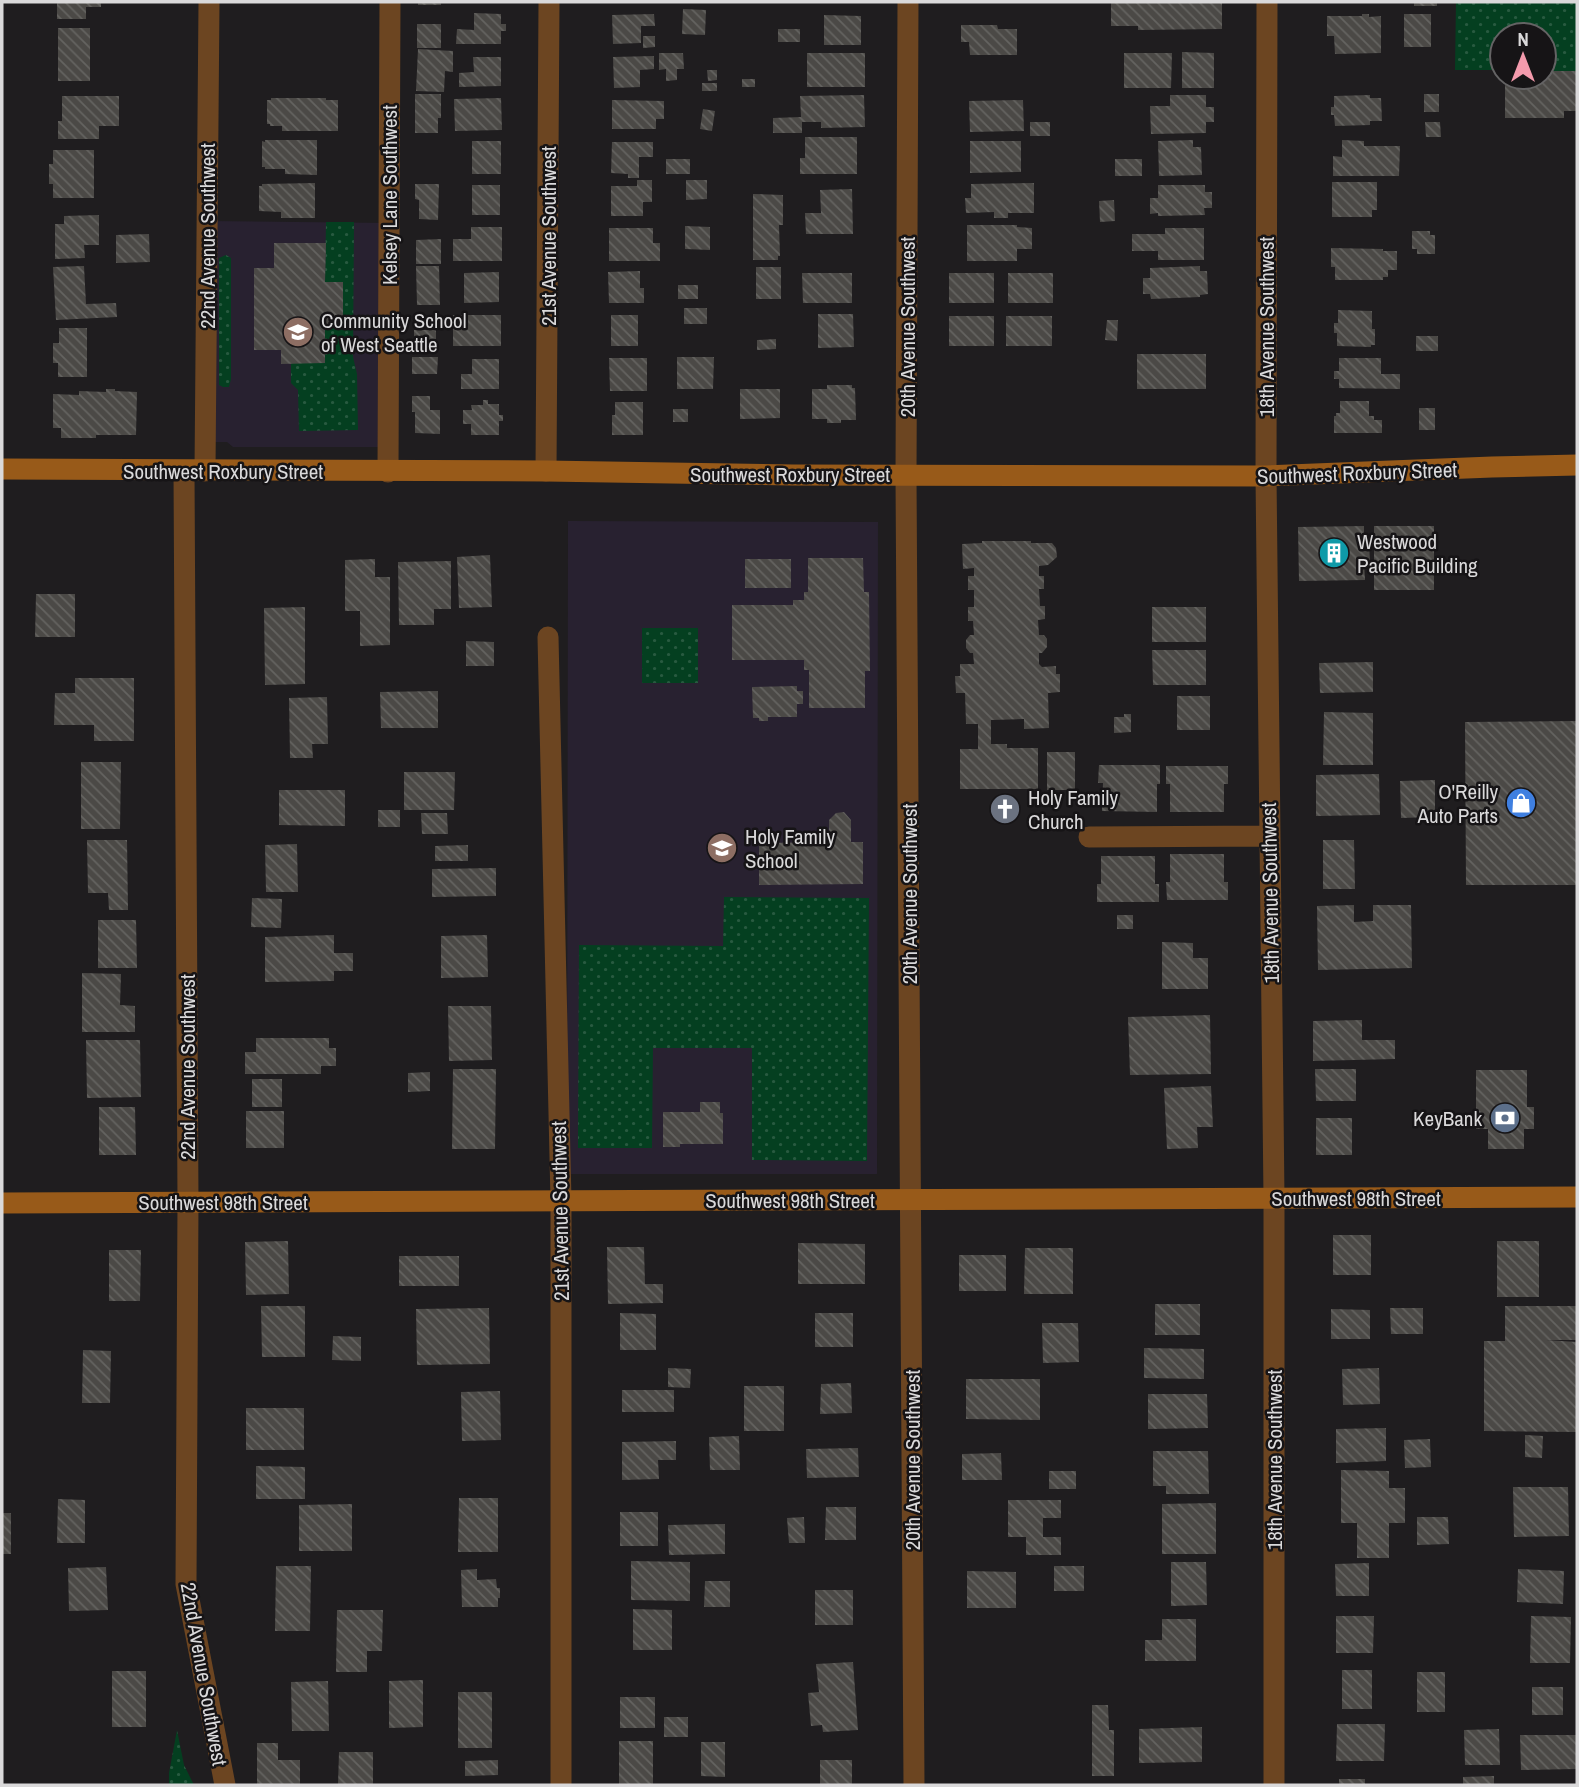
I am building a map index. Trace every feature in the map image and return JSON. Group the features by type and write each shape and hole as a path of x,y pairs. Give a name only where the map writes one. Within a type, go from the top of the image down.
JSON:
{"street":[{"name":"22nd Avenue Southwest","path":"209,2 194,471 186,1584 225,1785"},
{"name":"Kelsey Lane Southwest","path":"388,472 390,2"},
{"name":"21st Avenue Southwest","path":"546,471 549,2"},
{"name":"20th Avenue Southwest","path":"908,2 906,475 914,1785"},
{"name":"18th Avenue Southwest","path":"1267,2 1266,477 1273,1198 1274,1785"},
{"name":"Southwest Roxbury Street","path":"2,470 1266,477 1577,465"},
{"name":"21st Avenue Southwest","path":"548,636 561,1200 561,1785"},
{"path":"1089,837 1269,836"},
{"name":"Southwest 98th Street","path":"2,1203 1577,1197"}],"shaded area":[{"name":"Community School of West Seattle","path":"207,221 389,223 388,447 233,447 227,442 206,442"},
{"name":"Holy Family School","path":"568,521 878,522 877,1174 567,1174"}],"green space":[{"path":"1456,2 1577,2 1577,71 1558,71 1558,21 1488,21 1488,70 1455,70"},
{"path":"326,222 354,222 353,357 357,374 358,430 299,431 298,390 291,383 291,364 325,324 343,324 343,282 325,282"},
{"path":"226,255 231,258 231,379 229,387 223,387 219,385 219,258"},
{"path":"642,628 698,628 698,683 642,683"},
{"path":"724,897 869,898 867,1161 752,1160 752,1048 653,1048 652,1148 578,1148 579,945 723,946"},
{"path":"177,1730 184,1765 194,1785 169,1785"}],"building":[{"path":"57,2 101,2 101,7 86,7 86,19 57,19"},
{"path":"418,2 441,2 441,5 418,5"},
{"path":"1111,2 1222,2 1222,29 1138,30 1138,26 1111,26"},
{"path":"1414,2 1437,2 1437,6 1414,6"},
{"path":"683,9 706,10 705,35 682,34"},
{"path":"474,13 501,14 501,24 506,24 506,31 501,31 501,44 456,44 457,29 474,30"},
{"path":"654,14 655,26 641,26 641,43 613,44 612,15"},
{"path":"1369,14 1369,17 1381,16 1381,53 1335,54 1334,36 1327,36 1327,16"},
{"path":"1404,14 1431,14 1431,47 1404,47"},
{"path":"824,15 861,16 861,45 824,45"},
{"path":"417,24 441,24 441,48 417,48"},
{"path":"961,25 997,25 998,29 1017,29 1017,55 970,55 969,42 961,42"},
{"path":"58,28 90,28 90,81 58,81"},
{"path":"778,29 800,29 800,42 778,42"},
{"path":"643,36 655,36 655,47 643,48"},
{"path":"418,49 453,51 453,72 445,71 444,92 416,91"},
{"path":"1182,52 1214,53 1214,88 1182,88"},
{"path":"659,53 683,53 684,69 677,69 677,80 666,81 666,69 659,70"},
{"path":"807,53 865,53 865,87 807,87"},
{"path":"1124,53 1172,53 1171,88 1124,88"},
{"path":"654,56 654,69 640,70 640,87 614,88 613,57"},
{"path":"473,57 501,57 501,86 459,87 459,73 474,72"},
{"path":"707,70 717,70 717,80 708,81"},
{"path":"1558,71 1577,71 1577,111 1564,111 1564,118 1505,118 1505,91 1558,91"},
{"path":"742,79 755,79 755,87 742,87"},
{"path":"702,83 717,83 717,91 702,91"},
{"path":"415,94 441,94 438,133 415,133"},
{"path":"1424,94 1439,94 1439,112 1424,112"},
{"path":"864,95 865,127 821,128 821,122 802,122 802,133 773,133 773,118 801,117 800,96"},
{"path":"1170,95 1206,95 1206,107 1214,107 1214,122 1206,122 1206,133 1151,134 1150,106 1170,106"},
{"path":"1370,95 1370,98 1381,98 1382,121 1370,121 1370,125 1335,126 1334,115 1331,115 1334,96"},
{"path":"62,96 119,96 119,126 99,126 99,139 58,139 58,121 62,121"},
{"path":"501,98 502,130 455,131 454,99"},
{"path":"267,100 338,100 338,131 282,131 282,126 270,126 267,124"},
{"path":"612,100 664,101 664,119 656,119 656,129 612,129"},
{"path":"1023,100 1024,131 970,132 969,101"},
{"path":"703,109 715,111 712,131 700,129"},
{"path":"1030,122 1050,122 1050,136 1030,136"},
{"path":"1425,122 1440,122 1441,137 1426,137"},
{"path":"805,137 857,137 857,174 800,174 800,158 805,158"},
{"path":"317,140 317,175 285,174 285,169 262,167 262,141"},
{"path":"1193,140 1193,147 1201,147 1202,175 1159,176 1158,141"},
{"path":"1342,140 1364,141 1364,146 1400,146 1399,176 1333,176 1333,156 1342,157"},
{"path":"472,141 501,141 501,174 472,174"},
{"path":"970,141 1021,141 1021,172 970,173"},
{"path":"612,142 653,142 653,157 639,157 639,178 611,173"},
{"path":"53,150 94,150 94,198 53,198 53,184 49,184 49,164 53,164"},
{"path":"666,159 690,159 690,174 666,174"},
{"path":"1115,159 1142,159 1142,176 1115,176"},
{"path":"637,180 652,180 652,202 643,202 643,216 611,216 611,186 637,186"},
{"path":"686,180 707,180 707,199 686,200"},
{"path":"1332,182 1377,182 1377,210 1372,210 1372,217 1332,217"},
{"path":"315,183 315,218 281,218 281,212 259,211 259,186 262,184"},
{"path":"1034,183 1034,213 1008,213 1008,218 994,218 994,212 966,213 965,198 971,198 971,184"},
{"path":"415,184 439,184 438,220 419,219 419,200 415,199"},
{"path":"472,185 500,185 500,215 472,215"},
{"path":"1158,185 1205,185 1205,192 1212,192 1212,208 1204,208 1205,215 1150,214 1150,198 1158,198"},
{"path":"852,189 853,234 806,234 805,213 821,213 820,190"},
{"path":"753,194 783,195 783,225 779,225 778,260 753,260"},
{"path":"1114,200 1115,221 1100,222 1099,201"},
{"path":"99,215 99,245 84,245 85,258 55,259 55,224 64,224 64,216"},
{"path":"967,225 1017,225 1032,228 1032,249 1017,249 1017,261 967,261"},
{"path":"685,226 710,227 710,250 685,249"},
{"path":"471,227 502,227 502,261 453,261 453,239 471,239"},
{"path":"609,228 653,228 653,243 660,243 660,261 609,261"},
{"path":"1165,228 1204,228 1204,260 1158,260 1158,251 1132,251 1132,234 1165,234"},
{"path":"1412,231 1430,231 1430,235 1435,235 1435,254 1417,254 1417,249 1412,249"},
{"path":"149,234 150,262 116,263 116,235"},
{"path":"441,239 441,264 416,264 416,240"},
{"path":"274,243 326,243 325,282 343,282 343,324 325,324 325,363 281,364 281,350 254,350 254,268 274,268"},
{"path":"1331,248 1397,251 1397,270 1388,270 1388,277 1383,277 1383,280 1335,280 1335,267 1331,267"},
{"path":"84,266 86,304 116,303 117,317 56,320 53,267"},
{"path":"416,266 439,266 440,305 417,305"},
{"path":"1200,266 1200,271 1207,271 1208,294 1200,297 1151,299 1150,294 1143,294 1143,278 1150,278 1150,268"},
{"path":"756,267 781,267 781,299 756,299"},
{"path":"640,271 640,288 644,288 644,303 609,303 608,272"},
{"path":"499,272 499,302 464,303 464,273"},
{"path":"802,273 852,273 852,303 803,303"},
{"path":"949,273 994,273 994,303 949,303"},
{"path":"1008,273 1053,273 1053,303 1008,303"},
{"path":"678,285 698,285 698,299 678,299"},
{"path":"684,308 707,308 707,324 684,324"},
{"path":"1338,310 1372,311 1375,345 1337,346 1334,323 1338,323"},
{"path":"818,314 853,314 854,347 818,348"},
{"path":"453,315 501,315 501,346 453,346"},
{"path":"611,315 638,315 638,346 611,346"},
{"path":"949,316 994,316 994,346 949,346"},
{"path":"1006,316 1052,316 1052,346 1006,346"},
{"path":"1107,320 1118,320 1117,341 1105,340"},
{"path":"59,328 87,328 87,377 58,377 58,363 53,363 53,343 59,343"},
{"path":"414,330 436,330 436,353 414,353"},
{"path":"1416,336 1438,336 1438,351 1416,351"},
{"path":"776,339 776,349 757,350 757,340"},
{"path":"1137,354 1206,354 1206,389 1137,389"},
{"path":"412,357 438,357 437,374 412,374"},
{"path":"677,357 714,357 713,389 677,389"},
{"path":"609,358 647,358 647,391 610,391"},
{"path":"1339,358 1381,358 1381,374 1400,374 1400,389 1339,388 1339,379 1334,379 1334,371 1339,371"},
{"path":"472,359 499,359 499,389 461,389 461,374 472,374"},
{"path":"827,385 852,385 852,388 855,388 856,420 827,423 827,419 812,419 812,389 827,389"},
{"path":"106,389 137,392 136,435 61,438 61,428 53,428 53,394 79,395 79,391 106,392"},
{"path":"740,389 780,389 780,418 740,419"},
{"path":"412,396 430,396 430,410 440,410 440,434 415,433"},
{"path":"483,400 488,400 488,404 499,404 499,415 503,415 503,421 499,421 499,435 471,435 471,424 463,424 463,410 472,410 471,405 483,405"},
{"path":"1340,401 1369,401 1369,416 1374,416 1374,420 1382,420 1382,433 1334,433 1334,416 1340,413"},
{"path":"615,402 643,402 643,435 612,435"},
{"path":"1419,408 1435,408 1435,430 1419,430"},
{"path":"673,409 688,409 688,422 673,422"},
{"name":"Westwood Pacific Building","path":"1364,526 1364,544 1369,544 1370,561 1364,561 1365,580 1299,581 1298,527"},
{"path":"1374,526 1434,526 1434,590 1374,590"},
{"path":"982,541 1031,541 1052,543 1056,548 1057,557 1048,565 1039,566 1039,576 1044,576 1044,589 1039,589 1040,606 1045,606 1045,619 1038,620 1039,635 1044,635 1047,639 1047,647 1039,653 1039,664 1042,667 1056,666 1056,674 1060,674 1060,692 1048,693 1049,728 1024,729 1024,719 991,720 991,744 1007,744 1007,748 1038,748 1038,789 960,789 960,749 978,749 978,724 966,724 965,693 956,693 955,676 960,676 960,664 974,664 973,653 966,648 966,640 970,635 974,635 973,621 968,621 968,607 974,607 974,590 968,590 968,576 974,576 974,568 963,569 962,544"},
{"path":"490,555 492,607 459,608 457,557"},
{"path":"808,558 863,558 864,592 869,592 870,671 865,671 865,708 809,708 809,670 804,670 804,660 732,660 732,605 793,605 793,600 804,600 804,592 808,592"},
{"path":"375,559 375,577 390,577 390,645 360,646 360,611 345,611 345,560"},
{"path":"745,559 791,559 791,588 745,588"},
{"path":"451,561 451,609 434,609 434,625 399,625 398,562"},
{"path":"36,594 75,594 75,637 35,637"},
{"path":"305,607 305,684 265,685 264,608"},
{"path":"1152,607 1206,607 1206,642 1152,642"},
{"path":"466,641 494,642 494,666 466,666"},
{"path":"1152,650 1206,650 1206,685 1153,685"},
{"path":"1373,662 1373,692 1320,693 1319,663"},
{"path":"75,678 134,678 134,741 94,741 94,725 54,725 55,693 75,693"},
{"path":"797,686 797,691 803,691 803,704 797,704 797,717 768,717 768,721 753,718 752,687"},
{"path":"438,691 438,728 381,728 380,692"},
{"path":"1177,696 1210,696 1210,730 1177,730"},
{"path":"327,697 328,744 312,744 313,758 290,758 289,698"},
{"path":"1324,712 1373,713 1373,765 1323,765"},
{"path":"1124,714 1131,714 1131,732 1114,733 1114,717 1124,717"},
{"name":"O'Reilly Auto Parts","path":"1577,721 1577,885 1466,885 1465,722"},
{"path":"1047,752 1075,752 1075,790 1047,790"},
{"path":"81,762 121,762 120,829 81,829"},
{"path":"1099,765 1160,765 1157,812 1102,811 1103,783 1098,783"},
{"path":"1166,766 1228,766 1228,784 1224,784 1224,812 1170,812 1170,784 1166,784"},
{"path":"404,772 455,772 454,810 404,810"},
{"path":"1379,774 1380,815 1316,816 1316,775"},
{"path":"1435,780 1435,817 1401,818 1400,781"},
{"path":"279,790 345,790 345,826 279,825"},
{"path":"378,810 400,810 400,827 378,827"},
{"path":"844,812 851,820 851,842 863,842 863,884 759,885 759,843 829,842 829,820 836,813"},
{"path":"421,813 447,813 448,834 422,834"},
{"path":"87,840 127,840 128,910 109,910 108,893 88,893"},
{"path":"1323,840 1354,840 1355,889 1323,889"},
{"path":"297,844 298,892 266,892 265,845"},
{"path":"468,845 468,861 435,861 435,846"},
{"path":"1170,854 1224,854 1224,882 1228,882 1228,900 1167,900 1166,882 1170,882"},
{"path":"1101,856 1155,856 1155,884 1159,884 1159,902 1097,902 1097,884 1101,884"},
{"path":"496,868 496,896 432,897 432,869"},
{"path":"252,898 282,899 281,928 251,927"},
{"path":"1354,905 1354,922 1373,921 1373,905 1411,905 1412,968 1318,970 1317,906"},
{"path":"1117,915 1133,915 1133,929 1117,929"},
{"path":"98,920 136,920 137,968 98,968"},
{"path":"334,935 334,953 353,953 353,971 334,971 334,981 265,982 265,937"},
{"path":"487,935 488,977 441,978 441,936"},
{"path":"1162,942 1193,943 1193,958 1208,958 1208,989 1162,989"},
{"path":"82,973 121,974 120,1005 135,1006 135,1032 82,1032"},
{"path":"448,1006 491,1006 492,1060 449,1061"},
{"path":"1210,1015 1211,1074 1130,1075 1128,1017"},
{"path":"1362,1020 1362,1040 1395,1040 1395,1059 1313,1061 1313,1021"},
{"path":"256,1038 329,1038 329,1048 336,1048 336,1066 321,1066 321,1074 245,1074 245,1052 256,1052"},
{"path":"86,1040 140,1040 141,1097 87,1098"},
{"path":"453,1069 496,1069 495,1149 452,1149"},
{"path":"1315,1069 1356,1069 1356,1101 1316,1101"},
{"name":"KeyBank","path":"1476,1070 1527,1070 1527,1107 1534,1107 1534,1129 1524,1129 1524,1149 1488,1149 1488,1129 1476,1129"},
{"path":"430,1072 430,1091 408,1092 408,1073"},
{"path":"252,1079 282,1079 282,1107 252,1107"},
{"path":"1211,1086 1213,1127 1197,1127 1198,1148 1167,1149 1164,1088"},
{"path":"700,1102 720,1102 720,1113 723,1113 723,1144 680,1144 680,1147 663,1147 663,1112 700,1112"},
{"path":"99,1107 135,1107 136,1155 99,1155"},
{"path":"246,1111 284,1111 284,1148 246,1148"},
{"path":"1316,1118 1352,1118 1352,1155 1316,1155"},
{"path":"1333,1235 1371,1235 1371,1275 1333,1275"},
{"path":"288,1241 289,1294 246,1295 245,1242"},
{"path":"1497,1241 1539,1241 1539,1297 1497,1297"},
{"path":"798,1243 865,1244 865,1284 798,1284"},
{"path":"607,1247 644,1247 645,1284 663,1284 663,1303 608,1304"},
{"path":"1025,1248 1073,1248 1073,1294 1024,1294"},
{"path":"109,1250 141,1250 140,1301 109,1301"},
{"path":"959,1255 1006,1255 1006,1291 959,1291"},
{"path":"399,1256 459,1256 459,1286 399,1286"},
{"path":"1155,1304 1200,1304 1200,1335 1155,1335"},
{"path":"261,1306 305,1306 305,1357 262,1357"},
{"path":"1505,1306 1577,1306 1577,1340 1546,1340 1577,1342 1577,1432 1484,1431 1484,1341 1505,1341"},
{"path":"489,1308 490,1364 417,1365 416,1309"},
{"path":"1390,1308 1423,1308 1423,1334 1391,1334"},
{"path":"1331,1309 1370,1310 1370,1339 1331,1339"},
{"path":"620,1313 656,1314 656,1350 620,1350"},
{"path":"815,1313 853,1313 853,1347 815,1347"},
{"path":"1042,1323 1078,1323 1079,1362 1043,1363"},
{"path":"333,1336 361,1337 361,1361 332,1360"},
{"path":"1144,1348 1204,1349 1204,1379 1144,1378"},
{"path":"83,1350 111,1351 110,1403 82,1403"},
{"path":"668,1368 691,1369 690,1388 668,1387"},
{"path":"1379,1368 1380,1404 1343,1405 1342,1369"},
{"path":"966,1379 1040,1379 1040,1420 966,1419"},
{"path":"851,1383 852,1413 820,1414 821,1384"},
{"path":"744,1386 784,1386 784,1431 744,1431"},
{"path":"622,1390 674,1390 674,1412 622,1412"},
{"path":"500,1391 501,1440 462,1441 461,1392"},
{"path":"1148,1394 1207,1394 1208,1428 1148,1429"},
{"path":"246,1408 304,1408 304,1450 246,1450"},
{"path":"1386,1428 1386,1461 1336,1463 1336,1429"},
{"path":"1525,1435 1543,1436 1542,1458 1525,1457"},
{"path":"739,1436 740,1470 710,1470 709,1437"},
{"path":"1430,1439 1431,1467 1405,1468 1404,1440"},
{"path":"676,1441 676,1460 658,1460 659,1479 622,1480 622,1442"},
{"path":"858,1448 859,1477 807,1478 806,1449"},
{"path":"1153,1451 1208,1451 1209,1494 1166,1494 1166,1486 1153,1486"},
{"path":"1001,1453 1002,1480 962,1480 962,1454"},
{"path":"256,1466 305,1467 305,1499 256,1499"},
{"path":"1341,1470 1389,1471 1389,1488 1405,1488 1405,1523 1389,1523 1389,1558 1357,1558 1357,1523 1341,1523"},
{"path":"1049,1471 1076,1471 1076,1489 1049,1489"},
{"path":"1513,1487 1568,1487 1569,1536 1514,1537"},
{"path":"459,1498 498,1498 498,1552 458,1552"},
{"path":"58,1499 85,1500 85,1543 57,1543"},
{"path":"1008,1500 1061,1500 1061,1518 1043,1518 1043,1537 1061,1537 1061,1555 1026,1555 1026,1537 1008,1537"},
{"path":"1216,1503 1216,1554 1162,1554 1162,1504"},
{"path":"352,1504 352,1551 299,1551 299,1505"},
{"path":"826,1507 856,1507 856,1540 825,1540"},
{"path":"620,1512 658,1512 658,1546 620,1546"},
{"path":"2,1513 11,1513 11,1554 2,1554"},
{"path":"804,1517 805,1543 789,1543 787,1518"},
{"path":"1417,1517 1448,1517 1449,1544 1417,1545"},
{"path":"725,1524 725,1554 669,1555 668,1525"},
{"path":"631,1561 690,1562 690,1601 631,1600"},
{"path":"1171,1562 1206,1562 1207,1605 1171,1606"},
{"path":"1369,1563 1369,1596 1336,1596 1335,1564"},
{"path":"276,1566 311,1566 310,1631 275,1631"},
{"path":"1054,1566 1084,1566 1084,1591 1054,1591"},
{"path":"106,1567 108,1610 69,1611 68,1568"},
{"path":"477,1569 477,1580 496,1579 497,1588 500,1588 498,1607 462,1607 461,1570"},
{"path":"1518,1569 1564,1571 1563,1604 1517,1602"},
{"path":"967,1571 1016,1572 1016,1608 967,1608"},
{"path":"705,1581 730,1581 730,1607 704,1607"},
{"path":"815,1590 853,1590 853,1625 815,1625"},
{"path":"633,1609 672,1610 672,1650 633,1650"},
{"path":"337,1610 383,1610 382,1651 367,1651 367,1672 336,1672"},
{"path":"1336,1616 1374,1616 1373,1653 1336,1653"},
{"path":"1531,1616 1571,1617 1570,1663 1530,1663"},
{"path":"1162,1619 1196,1619 1196,1661 1145,1661 1145,1640 1162,1640"},
{"path":"853,1662 858,1730 823,1732 822,1725 811,1726 808,1693 819,1692 816,1664"},
{"path":"1342,1670 1372,1670 1372,1709 1342,1709"},
{"path":"112,1671 146,1671 146,1727 112,1727"},
{"path":"1417,1672 1445,1672 1445,1712 1417,1712"},
{"path":"423,1680 423,1727 389,1728 389,1681"},
{"path":"328,1681 329,1731 292,1731 291,1682"},
{"path":"1532,1687 1563,1687 1563,1715 1532,1715"},
{"path":"458,1692 492,1692 492,1748 458,1748"},
{"path":"620,1697 655,1697 655,1728 620,1728"},
{"path":"1092,1705 1108,1705 1109,1730 1114,1730 1114,1776 1092,1776"},
{"path":"664,1717 688,1717 688,1737 664,1737"},
{"path":"1337,1724 1385,1724 1384,1761 1336,1761"},
{"path":"1202,1727 1202,1762 1139,1763 1139,1729"},
{"path":"1499,1729 1500,1765 1465,1765 1464,1730"},
{"path":"1520,1735 1577,1735 1577,1769 1521,1770"},
{"path":"619,1741 653,1741 653,1785 619,1785"},
{"path":"701,1742 725,1742 725,1777 701,1776"},
{"path":"257,1743 278,1743 278,1760 300,1760 300,1785 257,1785"},
{"path":"339,1752 373,1752 373,1785 338,1785"},
{"path":"498,1760 498,1775 465,1776 465,1761"},
{"path":"820,1760 852,1760 852,1785 820,1785"},
{"path":"1494,1776 1494,1785 1463,1785 1463,1777"},
{"path":"1339,1779 1365,1779 1365,1785 1339,1785"}],"place":[{"name":"Community School of West Seattle","path":"298,332"},
{"name":"Westwood Pacific Building","path":"1334,553"},
{"name":"O'Reilly Auto Parts","path":"1521,803"},
{"name":"Holy Family Church","path":"1005,809"},
{"name":"Holy Family School","path":"722,848"},
{"name":"KeyBank","path":"1505,1118"}]}
